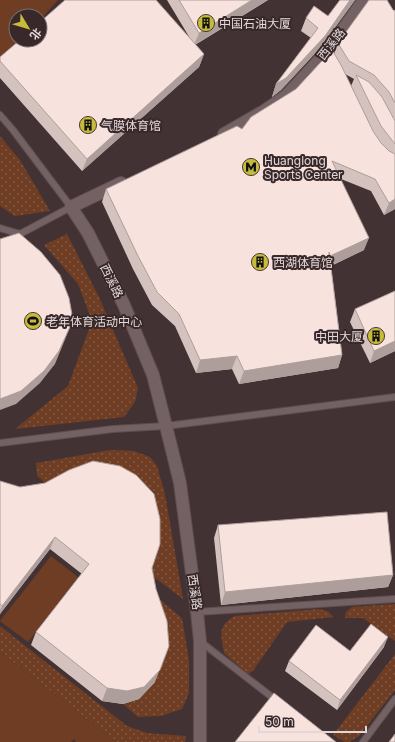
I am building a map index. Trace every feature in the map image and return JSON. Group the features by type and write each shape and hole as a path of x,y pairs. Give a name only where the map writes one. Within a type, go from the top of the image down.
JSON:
{"street":[{"name":"西溪路","path":"212,140 264,111 286,96 328,56 364,0"},
{"path":"71,207 132,178"},
{"name":"西溪路","path":"71,207 88,233 124,305 154,375 180,483 197,612 200,641 200,742"}],"lane":[{"path":"0,115 71,207 20,234 0,228"},
{"path":"0,443 113,429 166,426 395,397"},
{"path":"197,612 395,599"},
{"path":"200,641 280,704"},
{"path":"363,742 395,699"}],"shaded area":[{"path":"0,0 58,0 48,11 48,8 8,8 8,48 15,48 0,65"},
{"path":"0,136 20,160 50,211 15,216 0,206"},
{"path":"67,234 99,297 138,388 135,402 124,417 15,429 68,386 92,321 78,284 44,245"},
{"path":"110,450 134,451 150,457 157,466 165,494 183,599 150,574 37,476 36,463"},
{"path":"51,556 78,577 28,642 0,621"},
{"path":"149,591 182,618 189,660 189,693 182,709 161,716 138,717 123,704 139,699"},
{"path":"395,604 395,641 363,618 345,618 346,612 352,607"},
{"path":"319,609 327,611 334,617 287,622 253,671 248,674 224,653 221,636 223,627 225,623 235,616"},
{"path":"0,626 127,726 147,733 186,736 185,742 116,742 0,652"},
{"path":"0,652 116,742 76,742 74,739 71,742 0,742"},
{"path":"395,654 395,690 359,736 349,742 345,742 333,735"}],"building":[{"name":"气膜体育馆","path":"65,0 156,0 204,54 87,159 0,61 0,57 11,48 48,48 48,15"},
{"path":"179,0 252,0 199,33"},
{"path":"340,0 350,0 325,36 286,78 276,84 318,28 306,18 314,6 328,16"},
{"path":"369,0 387,0 395,11 395,103 389,92 374,75 349,61 338,43"},
{"name":"Huanglong Sports Center","path":"332,50 341,65 373,131 381,143 389,151 395,154 395,199 389,203 375,179 332,161 369,238 330,256 329,252 342,355 244,371 237,356 200,360 179,314 157,292 106,189 237,126 242,129 251,117 296,89"},
{"path":"356,75 369,82 382,97 395,121 395,144 381,126"},
{"name":"老年体育活动中心","path":"19,233 41,252 60,275 69,298 73,320 59,351 44,371 21,391 0,399 0,239"},
{"name":"中田大厦","path":"395,291 395,341 374,351 355,309"},
{"path":"93,461 120,466 136,475 154,494 160,519 160,544 152,568 156,589 167,621 169,646 160,670 144,687 127,691 107,688 36,632 89,564 55,537 2,606 0,604 0,481 20,487 45,483 69,470"},
{"path":"387,512 393,575 225,592 218,525"},
{"path":"371,624 388,637 340,700 289,661 316,625 350,651"},
{"path":"274,693 336,742 235,742"},
{"path":"395,734 395,742 389,742"}],"place":[{"name":"中国石油大厦","path":"206,23"},
{"name":"气膜体育馆","path":"88,125"},
{"name":"Huanglong Sports Center","path":"251,167"},
{"name":"西湖体育馆","path":"260,262"},
{"name":"老年体育活动中心","path":"33,321"},
{"name":"中田大厦","path":"376,336"}]}
